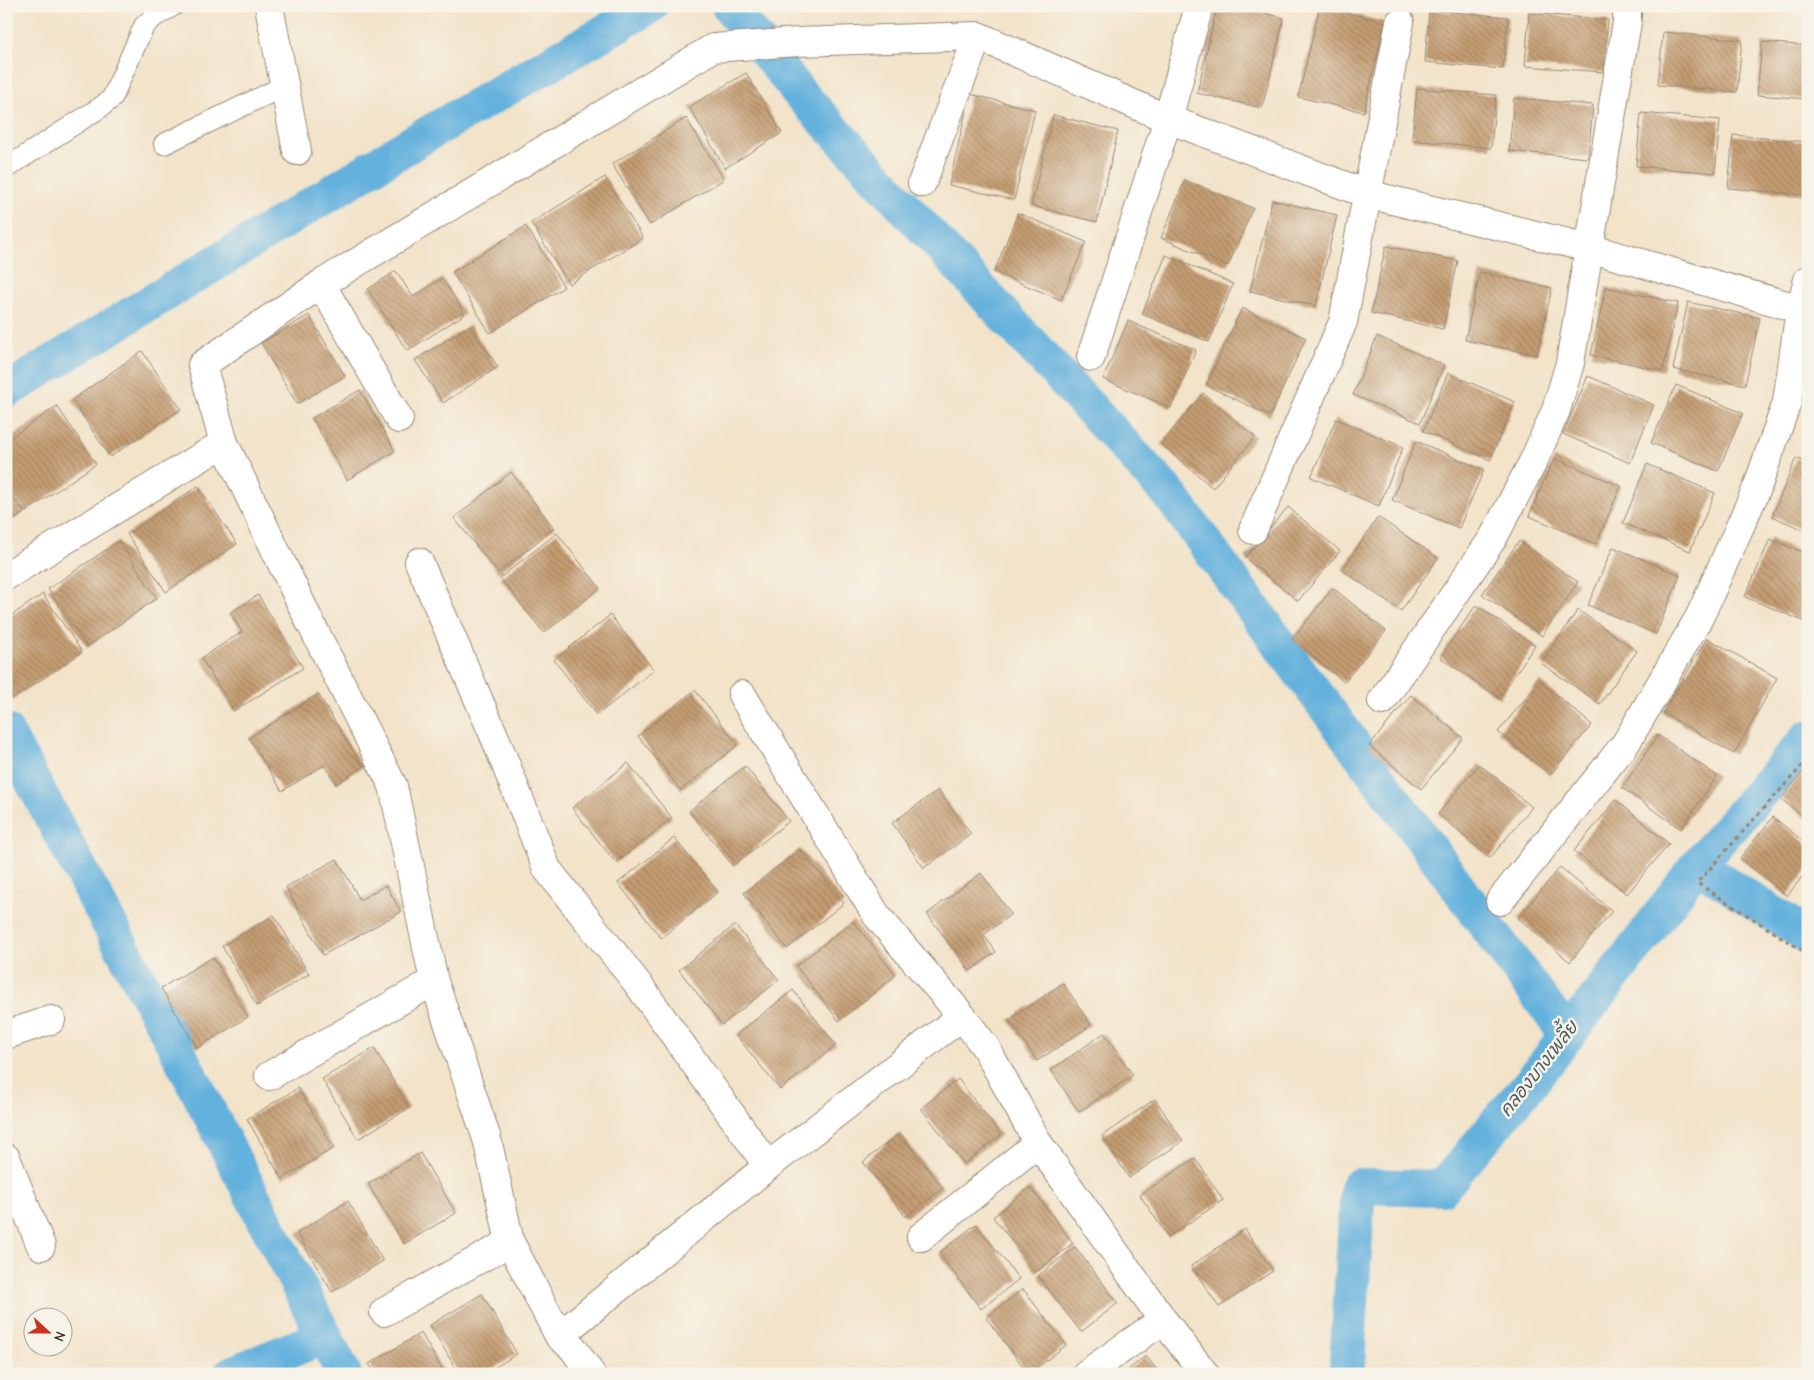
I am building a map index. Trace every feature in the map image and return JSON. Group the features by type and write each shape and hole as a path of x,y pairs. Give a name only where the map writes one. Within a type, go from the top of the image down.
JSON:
{"street":[{"path":"269,6 297,151"},
{"path":"1091,357 1168,119 1199,6"},
{"path":"1382,701 1493,538 1534,460 1556,410 1570,363 1627,14"},
{"path":"1253,530 1343,322 1400,22"},
{"path":"922,183 978,36"},
{"path":"591,1374 566,1342 510,1242 487,1139 434,981 393,786 308,618 224,443 202,366 321,284 712,48 798,42 978,36 1168,119 1367,194 1589,248 1800,309"},
{"path":"1500,901 1626,743 1700,616 1757,488 1787,402 1800,309 1808,280"},
{"path":"321,284 399,419"},
{"path":"6,576 224,443"},
{"path":"420,562 496,740 548,869 638,984 768,1166"},
{"path":"742,695 876,916 962,1016 986,1048 1038,1143 1163,1320 1205,1374"},
{"path":"269,1076 434,981"},
{"path":"566,1342 768,1166 962,1016"},
{"path":"6,1035 51,1020"},
{"path":"921,1237 1038,1143"},
{"path":"6,1158 41,1246"},
{"path":"384,1312 510,1242"},
{"path":"1086,1374 1163,1320"}],"lane":[{"path":"6,168 112,98 144,26 154,17 173,6"},
{"path":"164,144 284,86"}],"path":[{"path":"1808,759 1697,883 1808,954"}],"building":[{"path":"1217,6 1236,6 1284,18 1262,108 1197,93"},
{"path":"1320,6 1385,22 1364,112 1298,97"},
{"path":"1429,10 1508,17 1503,69 1425,62"},
{"path":"1529,13 1608,20 1603,72 1525,66"},
{"path":"1663,32 1742,40 1737,92 1658,85"},
{"path":"1762,42 1808,46 1808,99 1757,95"},
{"path":"746,73 782,133 725,168 689,107"},
{"path":"1417,88 1496,95 1491,148 1412,140"},
{"path":"970,94 1035,110 1014,200 949,185"},
{"path":"1514,98 1593,105 1588,158 1509,151"},
{"path":"1641,113 1720,120 1715,173 1636,166"},
{"path":"1053,115 1118,131 1097,222 1031,206"},
{"path":"686,118 724,179 650,225 612,164"},
{"path":"1733,135 1808,142 1807,195 1728,188"},
{"path":"605,177 643,238 569,284 531,223"},
{"path":"1185,180 1253,208 1228,266 1161,238"},
{"path":"1272,200 1337,215 1316,306 1250,291"},
{"path":"1018,213 1086,242 1061,300 994,272"},
{"path":"526,226 564,287 490,333 452,272"},
{"path":"1386,246 1458,261 1443,329 1371,313"},
{"path":"1166,255 1233,284 1209,342 1142,314"},
{"path":"396,271 413,297 442,278 465,314 407,351 368,289"},
{"path":"1480,272 1552,288 1537,355 1465,340"},
{"path":"1606,287 1678,303 1663,371 1591,355"},
{"path":"1688,302 1760,318 1745,385 1673,369"},
{"path":"1242,308 1306,338 1270,416 1206,385"},
{"path":"309,315 345,376 297,404 261,343"},
{"path":"1128,321 1196,350 1171,408 1103,379"},
{"path":"470,325 498,367 443,403 415,360"},
{"path":"1377,336 1444,365 1420,423 1353,395"},
{"path":"142,351 181,409 110,457 72,400"},
{"path":"1448,373 1515,402 1490,460 1423,431"},
{"path":"1588,376 1654,405 1630,463 1563,434"},
{"path":"1676,385 1743,413 1718,471 1651,443"},
{"path":"360,390 395,451 347,480 312,418"},
{"path":"1203,393 1255,437 1213,488 1161,444"},
{"path":"57,406 96,464 25,512 6,483 6,441"},
{"path":"1336,419 1403,447 1379,506 1311,477"},
{"path":"1416,441 1484,470 1459,528 1392,500"},
{"path":"1554,458 1621,486 1596,544 1529,516"},
{"path":"1796,458 1808,463 1808,532 1772,516"},
{"path":"1647,464 1715,493 1690,551 1623,523"},
{"path":"511,472 554,528 498,573 454,518"},
{"path":"198,486 237,544 166,592 127,534"},
{"path":"6,487 24,513 6,525"},
{"path":"1288,507 1340,551 1298,601 1245,558"},
{"path":"1378,517 1438,558 1401,611 1342,570"},
{"path":"557,533 600,588 544,633 500,578"},
{"path":"1770,539 1808,554 1808,623 1745,597"},
{"path":"119,541 157,598 87,647 48,589"},
{"path":"1519,541 1578,582 1542,636 1482,594"},
{"path":"1613,547 1680,575 1656,634 1588,605"},
{"path":"1333,588 1386,631 1344,682 1292,639"},
{"path":"43,594 82,652 11,700 6,693 6,619"},
{"path":"258,595 303,668 234,711 201,658 242,632 230,613"},
{"path":"1476,605 1535,645 1499,698 1440,657"},
{"path":"1578,610 1637,651 1600,704 1541,663"},
{"path":"610,615 654,670 597,715 554,660"},
{"path":"1707,638 1777,678 1734,754 1663,713"},
{"path":"1540,681 1592,725 1550,775 1498,732"},
{"path":"695,690 738,745 681,790 638,736"},
{"path":"318,694 363,767 336,784 324,765 282,791 249,738"},
{"path":"1411,695 1463,738 1421,789 1369,746"},
{"path":"1658,735 1717,776 1681,829 1622,788"},
{"path":"628,763 672,818 616,863 572,808"},
{"path":"1479,764 1532,807 1490,858 1438,814"},
{"path":"1808,765 1808,820 1781,799"},
{"path":"745,766 789,821 733,866 689,811"},
{"path":"938,790 971,834 924,868 892,823"},
{"path":"1616,800 1669,844 1627,894 1574,851"},
{"path":"1773,817 1808,845 1808,869 1787,896 1740,858"},
{"path":"674,838 718,892 661,938 618,883"},
{"path":"800,849 844,903 787,949 744,893"},
{"path":"337,859 360,900 386,885 401,912 323,955 286,887"},
{"path":"1560,867 1612,911 1570,962 1518,918"},
{"path":"981,873 1011,914 984,935 996,952 970,971 927,914"},
{"path":"274,915 309,974 257,1006 222,946"},
{"path":"853,921 896,975 839,1021 796,966"},
{"path":"735,925 779,980 722,1025 679,970"},
{"path":"213,957 248,1017 197,1048 161,988"},
{"path":"1063,983 1091,1025 1037,1061 1009,1020"},
{"path":"793,990 836,1045 780,1090 736,1035"},
{"path":"1104,1033 1133,1075 1079,1112 1051,1070"},
{"path":"374,1048 409,1108 358,1139 322,1079"},
{"path":"958,1079 1001,1135 964,1164 921,1108"},
{"path":"298,1088 334,1148 282,1179 247,1119"},
{"path":"1155,1099 1183,1141 1129,1178 1102,1136"},
{"path":"900,1133 943,1188 906,1217 863,1162"},
{"path":"420,1153 456,1213 404,1244 368,1184"},
{"path":"1195,1158 1223,1200 1168,1237 1140,1195"},
{"path":"1030,1187 1073,1243 1036,1272 993,1217"},
{"path":"348,1201 383,1261 332,1292 297,1233"},
{"path":"976,1224 1019,1279 981,1309 939,1253"},
{"path":"1245,1229 1273,1271 1219,1307 1191,1266"},
{"path":"1075,1247 1118,1303 1081,1332 1038,1276"},
{"path":"1023,1289 1066,1345 1029,1374 986,1318"},
{"path":"482,1294 517,1354 484,1374 459,1374 430,1325"},
{"path":"421,1333 445,1374 375,1374 369,1364"},
{"path":"1146,1356 1160,1374 1123,1374"}],"waterway":[{"path":"6,391 422,137 650,6"},
{"path":"729,6 802,96 1169,494 1567,1035"},
{"path":"6,732 175,1046 344,1374"},
{"name":"คลองบางเพลี้ย","path":"1345,1374 1358,1186 1442,1188 1532,1081 1697,865 1808,738"},
{"path":"1697,865 1808,936"},
{"path":"231,1374 325,1336"}]}
